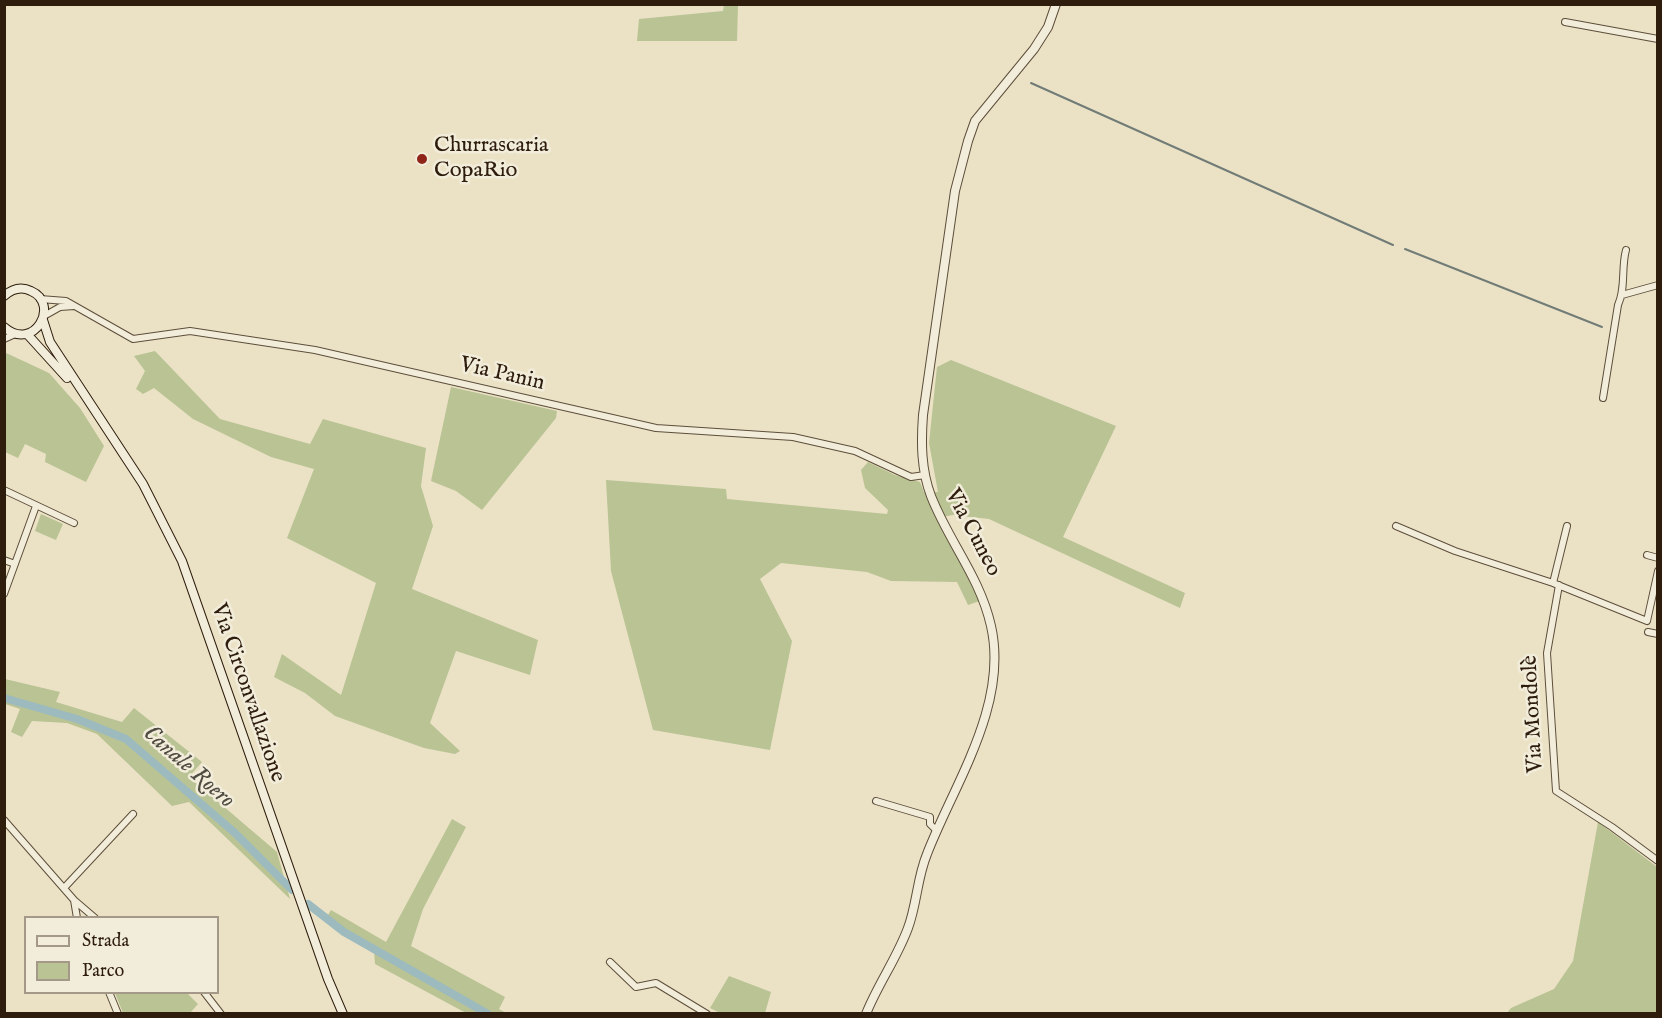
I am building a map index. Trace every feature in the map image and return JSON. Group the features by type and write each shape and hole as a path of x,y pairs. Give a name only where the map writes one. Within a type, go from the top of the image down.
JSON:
{"main road":[{"path":"6,292 26,289 40,299"},
{"name":"Via Circonvallazione","path":"40,299 50,342 143,484 182,561 328,979 343,1014"},
{"path":"4,327 15,334 27,334 38,327 43,318"},
{"name":"Via Circonvallazione","path":"27,334 87,400"}],"street":[{"name":"Via Cuneo","path":"866,1014 909,927 920,874 987,707 994,654 992,629 983,594 940,517 930,494 922,453 923,415 955,191 975,121 1034,50 1048,27 1056,4"},
{"path":"1565,22 1658,39"},
{"path":"1603,398 1618,305 1622,295 1621,267 1626,250"},
{"path":"1622,295 1658,285"},
{"name":"Via Panin","path":"40,299 66,301 133,339 190,331 315,350 656,428 793,437 855,451 911,477 925,475"},
{"path":"43,318 60,307 74,306"},
{"path":"4,339 15,334"},
{"path":"4,490 74,523"},
{"path":"4,594 36,506"},
{"path":"1396,526 1466,555 1556,584 1647,621 1658,571"},
{"name":"Via Mondolè","path":"1567,526 1556,584 1547,653 1556,791 1612,827 1658,861"},
{"path":"1647,555 1658,558"},
{"path":"4,560 15,564"},
{"path":"1648,632 1658,634"},
{"path":"876,801 930,817 944,813"},
{"path":"64,888 133,814"},
{"path":"930,817 930,824 936,831"},
{"path":"4,820 74,900 93,916"},
{"path":"74,900 77,916"},
{"path":"610,962 636,987 656,983 707,1014"},
{"path":"110,994 118,1014"},
{"path":"205,994 221,1014"}],"green space":[{"path":"724,5 738,5 737,41 637,41 639,19 723,11"},
{"path":"155,351 220,419 310,444 323,419 426,448 421,486 433,526 412,589 538,640 530,675 456,651 430,723 460,751 455,754 424,748 335,716 305,693 274,677 282,654 341,695 376,583 287,538 314,469 271,457 193,419 154,388 143,394 136,389 145,371 134,356"},
{"path":"4,352 49,373 80,408 104,446 86,482 45,462 46,454 25,444 18,458 5,452"},
{"path":"951,360 1116,426 1063,537 1185,593 1180,608 989,519 953,515 936,518 980,601 968,605 957,582 891,581 867,572 781,563 760,579 792,641 770,750 653,730 611,571 606,480 726,489 727,499 887,514 888,510 865,488 861,470 868,462 895,475 920,482 924,492 938,492 929,443 937,367"},
{"path":"451,387 557,411 556,418 482,510 456,491 431,481"},
{"path":"41,514 63,524 56,540 35,531"},
{"path":"5,679 60,692 56,702 122,722 134,708 202,762 189,777 277,852 290,899 189,802 172,806 97,734 67,723 32,721 22,737 11,732 20,709 5,704"},
{"path":"452,819 466,827 423,909 411,946 505,997 499,1009 506,1013 466,1013 375,964 374,951 344,935 325,920 331,910 386,942"},
{"path":"1598,822 1657,867 1657,1013 1507,1013 1511,1008 1554,989 1573,961"},
{"path":"729,976 771,992 765,1013 720,1013 710,1008"},
{"path":"115,994 188,994 198,1004 190,1013 123,1013"}],"waterway":[{"path":"1031,83 1393,245"},
{"path":"1405,249 1602,327"},
{"name":"Canale Roero","path":"4,698 77,719 126,739 235,833 292,890"},
{"name":"Canale Roero","path":"308,904 344,932 488,1014"}],"place":[{"name":"Churrascaria CopaRio","path":"422,159"}]}
